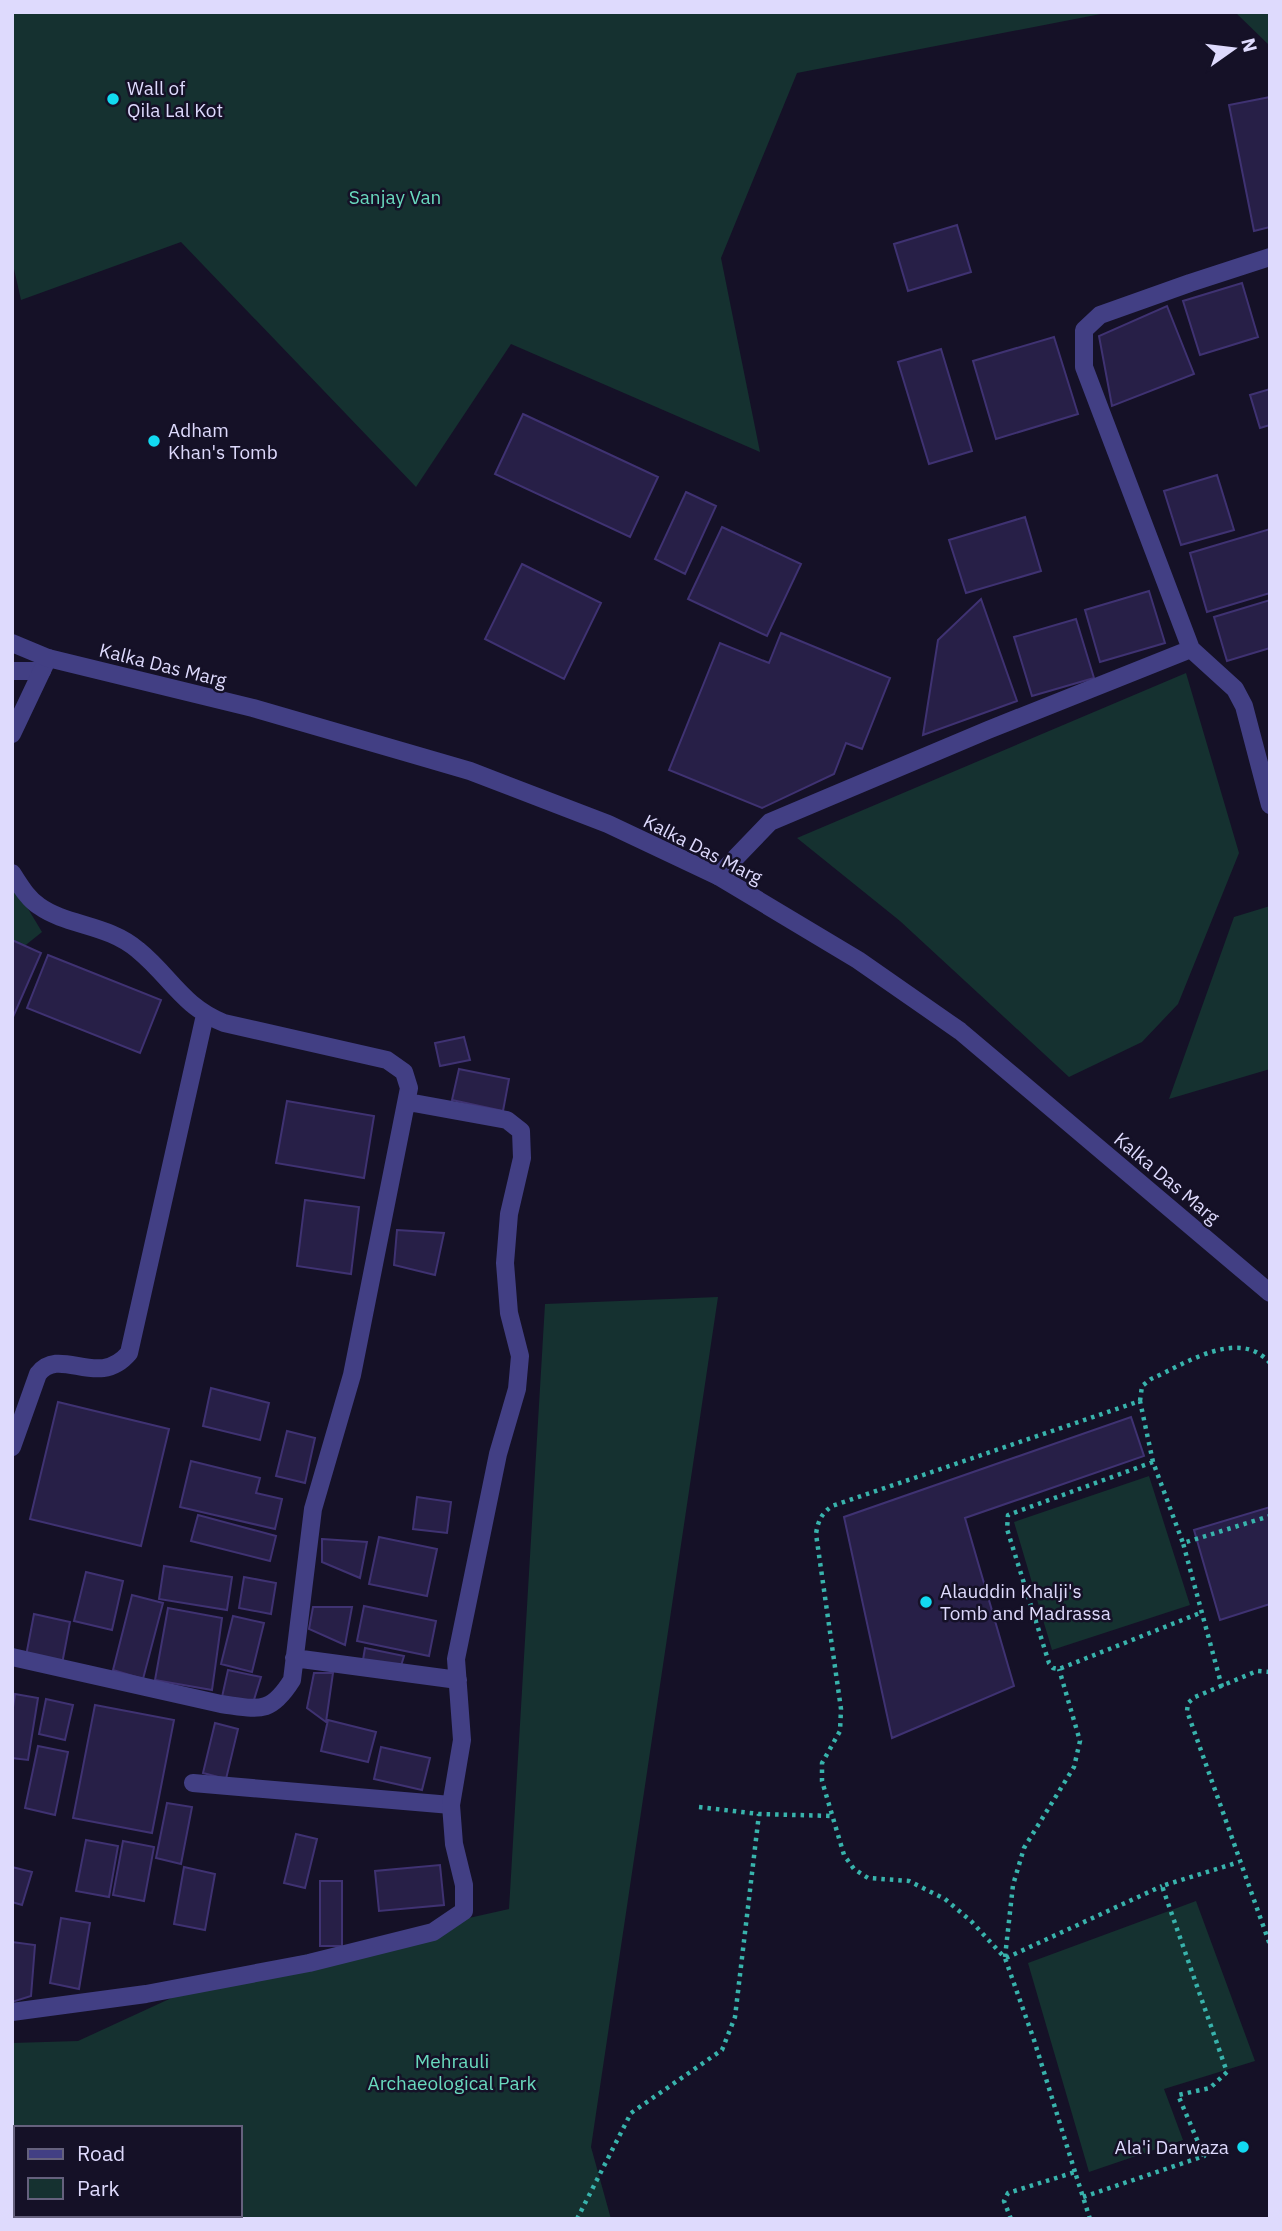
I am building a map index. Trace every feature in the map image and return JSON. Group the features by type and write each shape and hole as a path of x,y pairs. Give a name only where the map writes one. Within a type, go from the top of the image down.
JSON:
{"street":[{"path":"1270,257 1190,282 1100,315 1084,330 1084,367 1191,649 1235,689 1244,706 1270,805"},
{"name":"Kalka Das Marg","path":"12,643 45,664 253,708 470,771 608,824 718,876 858,960 960,1031 1270,1293"},
{"path":"718,876 770,822 988,730 1191,649"},
{"path":"12,671 45,664"},
{"path":"12,734 45,664"},
{"path":"12,873 27,896 41,908 115,935 138,950 190,1004 205,1015 224,1023 387,1060 404,1072 409,1088 352,1375 313,1509 292,1680 280,1699 267,1707 221,1704 12,1657"},
{"path":"12,1447 38,1374 44,1366 53,1363 96,1369 110,1367 121,1363 129,1353 205,1015"},
{"path":"12,2012 146,1994 309,1963 433,1932 464,1911 464,1885 454,1844 452,1805 462,1740 456,1659 498,1454 517,1389 520,1356 509,1313 505,1263 509,1214 522,1158 521,1131 507,1120 408,1102"},
{"path":"294,1658 458,1680"},
{"path":"193,1783 452,1805"}],"path":[{"path":"1222,1687 1183,1543 1153,1462 1140,1401 1142,1386 1151,1379 1216,1351 1232,1347 1247,1348 1260,1353 1270,1363"},
{"path":"1090,2219 1034,2040 1005,1958 971,1921 944,1899 909,1881 869,1878 854,1869 844,1855 821,1781 822,1763 840,1731 841,1709 816,1534 818,1521 832,1506 1140,1401"},
{"path":"1153,1462 1008,1515 1007,1529 1049,1663 1053,1668 1059,1669 1200,1613"},
{"path":"1183,1543 1270,1516"},
{"path":"1005,1958 1013,1885 1024,1848 1074,1767 1080,1741 1059,1669"},
{"path":"1270,1671 1257,1671 1195,1697 1188,1703 1187,1712 1270,1945"},
{"path":"699,1807 759,1814 833,1816"},
{"path":"577,2219 631,2113 722,2050 734,2017 759,1814"},
{"path":"1005,1958 1162,1886 1239,1862"},
{"path":"1083,2197 1204,2157 1178,2095 1210,2088 1227,2072 1162,1886"},
{"path":"1011,2219 1004,2201 1008,2193 1075,2172"}],"green space":[{"name":"Sanjay Van","path":"12,12 1111,12 797,73 721,258 760,452 511,344 416,487 181,242 21,300 12,260"},
{"path":"1235,12 1270,12 1270,46"},
{"path":"1186,673 1239,853 1178,1004 1142,1042 1069,1077 900,921 797,838"},
{"path":"12,882 42,932 12,956"},
{"path":"1270,906 1270,1069 1169,1099 1234,917"},
{"name":"Mehrauli Archaeological Park","path":"718,1297 591,2147 611,2219 12,2219 12,2043 78,2041 228,1972 509,1909 545,1304"},
{"path":"1149,1476 1190,1605 1052,1650 1014,1522"},
{"path":"1196,1901 1255,2061 1164,2089 1183,2140 1089,2172 1028,1963"}],"building":[{"path":"1270,97 1270,227 1254,231 1229,105"},
{"path":"957,225 971,272 908,291 894,244"},
{"path":"1242,283 1258,337 1200,355 1183,301"},
{"path":"1167,306 1194,374 1112,406 1099,336"},
{"path":"1054,337 1078,414 996,439 973,361"},
{"path":"941,349 972,451 929,464 898,362"},
{"path":"1270,389 1270,425 1260,428 1250,395"},
{"path":"523,414 658,477 630,537 495,474"},
{"path":"1217,475 1234,530 1181,545 1164,491"},
{"path":"686,492 716,506 685,574 655,559"},
{"path":"1025,517 1041,571 966,593 949,540"},
{"path":"722,527 801,564 767,636 688,599"},
{"path":"1270,529 1270,593 1207,612 1190,553"},
{"path":"522,564 601,603 564,679 485,639"},
{"path":"1149,591 1165,643 1100,662 1085,610"},
{"path":"981,599 1017,701 923,735 938,640"},
{"path":"1270,600 1270,648 1227,661 1214,617"},
{"path":"1076,619 1094,678 1032,696 1014,637"},
{"path":"781,633 890,678 862,749 846,743 834,774 762,808 669,770 720,643 769,663"},
{"path":"12,940 41,953 13,1017 12,1016"},
{"path":"48,955 161,1000 140,1053 27,1008"},
{"path":"464,1037 470,1060 440,1066 435,1043"},
{"path":"459,1069 509,1079 503,1111 452,1100"},
{"path":"287,1101 374,1116 364,1178 276,1163"},
{"path":"305,1200 359,1207 351,1274 297,1266"},
{"path":"397,1230 444,1233 435,1275 394,1265"},
{"path":"211,1388 269,1403 260,1440 203,1426"},
{"path":"58,1402 169,1429 141,1546 30,1519"},
{"name":"Alauddin Khalji's Tomb and Madrassa","path":"1131,1417 1144,1456 965,1518 1014,1686 892,1738 844,1517"},
{"path":"287,1431 315,1438 305,1483 276,1476"},
{"path":"191,1461 260,1478 256,1493 282,1499 275,1529 180,1507"},
{"path":"417,1497 451,1502 447,1533 413,1529"},
{"path":"1270,1507 1270,1604 1220,1620 1194,1530"},
{"path":"198,1515 276,1536 270,1561 191,1541"},
{"path":"379,1537 437,1549 427,1596 369,1584"},
{"path":"322,1539 367,1542 360,1578 322,1562"},
{"path":"164,1566 232,1577 227,1610 159,1599"},
{"path":"86,1572 123,1581 112,1630 74,1621"},
{"path":"244,1577 276,1583 271,1614 239,1608"},
{"path":"132,1595 163,1603 143,1679 113,1670"},
{"path":"364,1606 436,1621 429,1656 357,1641"},
{"path":"313,1607 352,1607 345,1645 309,1629"},
{"path":"168,1608 222,1618 212,1690 155,1680"},
{"path":"34,1614 70,1622 62,1664 26,1656"},
{"path":"233,1616 264,1623 252,1672 221,1664"},
{"path":"365,1648 404,1656 401,1666 363,1660"},
{"path":"228,1670 261,1677 253,1703 222,1697"},
{"path":"314,1673 333,1673 326,1722 307,1708"},
{"path":"15,1694 38,1698 28,1760 12,1758"},
{"path":"46,1699 73,1705 65,1740 39,1734"},
{"path":"95,1705 174,1720 152,1833 73,1818"},
{"path":"328,1720 376,1732 368,1762 321,1751"},
{"path":"215,1723 238,1729 226,1779 203,1773"},
{"path":"38,1746 68,1752 55,1815 25,1808"},
{"path":"381,1747 430,1758 422,1790 374,1779"},
{"path":"167,1803 192,1807 181,1864 156,1858"},
{"path":"296,1834 317,1839 305,1888 284,1883"},
{"path":"86,1840 118,1846 109,1897 76,1891"},
{"path":"123,1841 154,1847 144,1901 113,1895"},
{"path":"440,1865 444,1905 379,1911 375,1871"},
{"path":"12,1867 32,1872 22,1905 12,1902"},
{"path":"184,1867 215,1874 205,1930 174,1924"},
{"path":"320,1881 342,1881 342,1946 320,1946"},
{"path":"61,1918 90,1923 79,1989 50,1983"},
{"path":"12,1942 35,1945 31,1996 12,2002"}],"place":[{"name":"Wall of Qila Lal Kot","path":"113,99"},
{"name":"Adham Khan's Tomb","path":"154,441"},
{"name":"Alauddin Khalji's Tomb and Madrassa","path":"926,1602"},
{"name":"Ala'i Darwaza","path":"1243,2147"}]}
